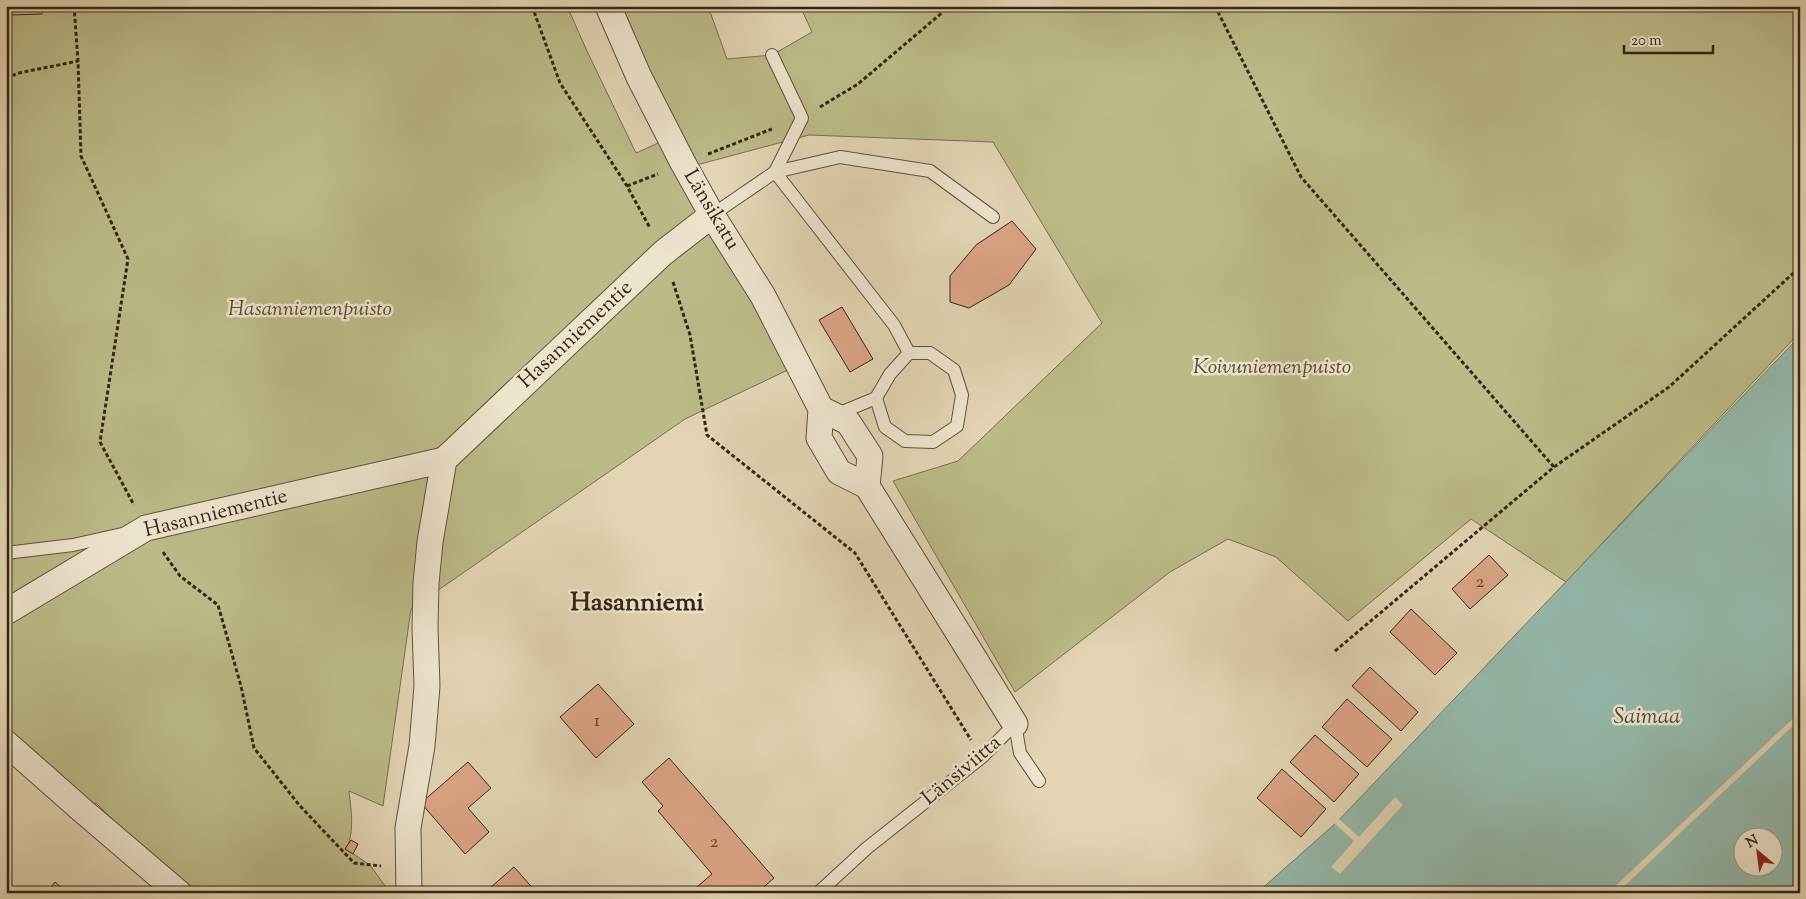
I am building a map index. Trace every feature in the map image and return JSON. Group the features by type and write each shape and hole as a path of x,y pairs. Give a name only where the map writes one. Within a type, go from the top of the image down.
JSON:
{"street":[{"name":"Länsikatu","path":"608,6 639,77 683,164 712,215 764,296 828,412 848,422 870,456 867,486"},
{"name":"Hasanniementie","path":"6,612 146,528 444,460 663,253 712,215"},
{"path":"828,412 819,438 839,472 867,486"},
{"path":"409,893 408,828 422,746 427,686 426,583 444,460"},
{"name":"Länsiviitta","path":"867,486 1015,724"},
{"path":"6,743 179,893"}],"lane":[{"path":"772,55 802,118 775,172"},
{"path":"712,215 775,172 840,157 930,171 993,217"},
{"path":"775,172 894,325 909,353"},
{"path":"828,412 876,398 890,374 909,353 930,353 954,370 962,394 957,426 932,442 905,441 886,427 876,398"},
{"path":"6,553 73,545 146,528"},
{"path":"1015,724 1020,753 1039,781"},
{"name":"Länsiviitta","path":"818,893 866,848 982,757 1015,724"}],"path":[{"path":"74,6 81,156 128,259 100,442 146,528 180,576 218,605 241,686 254,748 300,806 354,864"},
{"path":"532,6 560,83 627,186 663,253 690,335 707,435 854,553 982,757"},
{"path":"1215,6 1301,177 1554,467"},
{"path":"6,78 19,73 78,61"},
{"path":"1335,651 1554,467 1669,387 1800,267"}],"green space":[{"name":"Hasanniemenpuisto","path":"6,6 567,6 636,153 665,140 794,367 685,419 411,609 383,806 349,791 351,835 346,849 370,865 390,893 187,893 96,803 83,811 6,743"},
{"name":"Koivuniemenpuisto","path":"615,6 708,6 727,59 772,55 812,32 800,6 1800,6 1800,332 1566,582 1471,519 1348,621 1276,557 1228,539 1170,572 1015,692 893,481 958,461 1102,323 993,142 809,135 689,167"}],"water":[{"name":"Saimaa","path":"1800,336 1800,893 1257,893 1337,822"}],"pier":[{"path":"1800,712 1800,719 1617,893 1608,893"},
{"path":"1395,797 1403,805 1340,874 1331,867 1354,841 1333,822 1338,818 1359,837"}],"building":[{"path":"12,6 42,6 42,14 12,15"},
{"path":"1012,221 1036,249 1009,285 969,308 950,302 950,276 976,245"},
{"path":"842,307 873,359 850,372 819,320"},
{"path":"1489,555 1508,575 1470,609 1452,589"},
{"path":"1411,609 1457,653 1435,675 1390,632"},
{"path":"1370,667 1418,712 1401,731 1352,686"},
{"path":"598,684 634,724 596,758 560,717"},
{"path":"1347,699 1392,739 1367,767 1322,727"},
{"path":"1315,735 1359,774 1334,802 1290,762"},
{"path":"669,758 774,878 757,893 690,893 712,874 658,811 663,806 642,782"},
{"path":"468,762 491,788 468,808 489,832 465,854 421,803"},
{"path":"1282,769 1326,809 1301,837 1257,798"},
{"path":"351,840 358,844 353,854 345,849"},
{"path":"514,867 537,893 495,893 490,888"},
{"path":"55,882 68,893 46,893"},
{"path":"546,887 551,893 538,893"}],"district":[{"name":"Hasanniemi","path":"637,603"}]}
